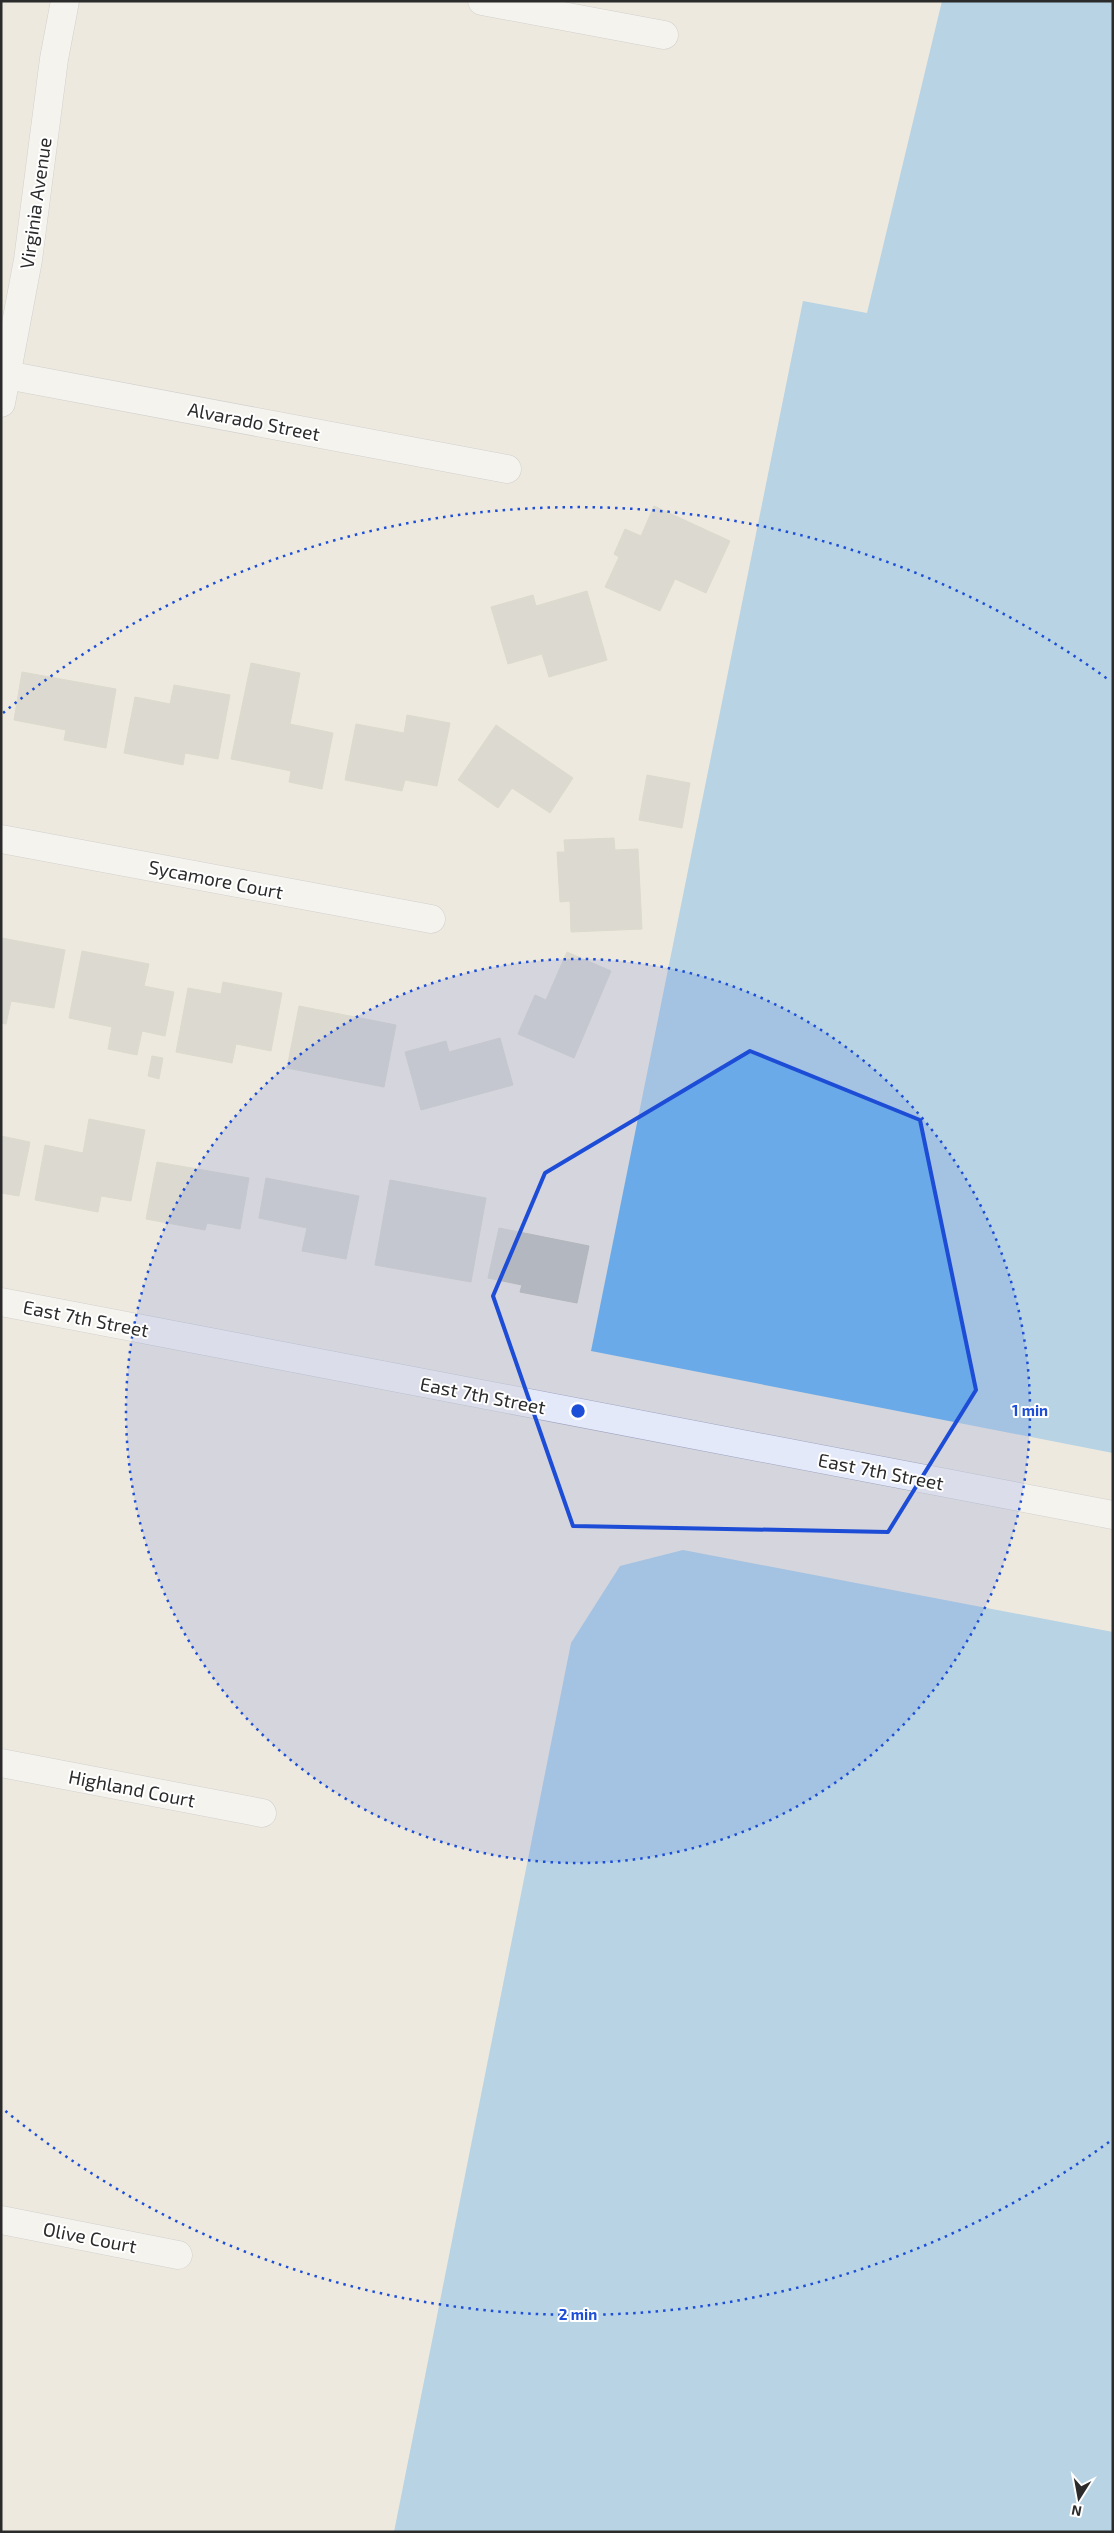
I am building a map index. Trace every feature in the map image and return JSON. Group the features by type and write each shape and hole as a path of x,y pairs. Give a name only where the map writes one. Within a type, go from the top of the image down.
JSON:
{"street":[{"name":"Virginia Avenue","path":"1,403 4,374 28,260 54,60 65,1"},
{"path":"482,1 664,35"},
{"name":"Alvarado Street","path":"4,374 507,468"},
{"name":"Sycamore Court","path":"1,839 431,920"},
{"name":"East 7th Street","path":"1,1302 1113,1515"},
{"name":"Highland Court","path":"1,1763 262,1813"},
{"name":"Olive Court","path":"1,2220 178,2254"}],"highlighted area":[{"path":"750,1051 920,1120 976,1390 888,1532 573,1526 493,1296 545,1173"}],"water":[{"path":"942,1 1113,1 1113,1453 591,1351 803,301 867,313"},
{"path":"683,1550 1113,1632 1113,2532 394,2532 571,1643 620,1566"}],"building":[{"path":"654,506 730,541 706,593 675,579 660,611 605,587 619,557 614,554 625,529 641,536"},
{"path":"587,591 607,660 549,677 542,654 508,664 491,607 533,595 536,606"},
{"path":"251,663 300,673 290,724 333,733 322,789 289,782 291,771 231,759"},
{"path":"22,672 116,689 106,748 64,740 66,730 14,720"},
{"path":"174,685 230,695 218,759 185,753 183,765 124,753 135,697 170,704"},
{"path":"407,715 450,723 437,786 405,780 402,791 345,780 356,724 404,733"},
{"path":"496,725 573,778 550,813 512,788 498,808 458,780"},
{"path":"647,775 690,783 682,828 639,820"},
{"path":"614,838 615,850 638,849 642,929 571,932 570,901 560,902 557,852 565,852 564,840"},
{"path":"2,938 65,950 54,1008 11,1001 6,1024 1,1023"},
{"path":"82,951 149,964 144,986 174,992 165,1036 142,1031 137,1055 108,1049 112,1027 69,1018"},
{"path":"567,952 611,971 574,1058 518,1034 535,995 546,1000"},
{"path":"223,982 282,993 271,1051 236,1044 232,1063 176,1052 188,988 221,994"},
{"path":"299,1006 396,1025 384,1087 287,1068"},
{"path":"500,1038 513,1085 421,1110 405,1052 446,1041 449,1052"},
{"path":"152,1056 163,1058 159,1079 148,1076"},
{"path":"89,1119 145,1130 131,1201 101,1196 98,1212 35,1200 45,1145 83,1153"},
{"path":"1,1136 30,1142 19,1196 1,1193"},
{"path":"157,1162 249,1178 240,1229 207,1223 205,1230 146,1219"},
{"path":"266,1178 359,1196 346,1259 302,1251 307,1228 259,1218"},
{"path":"390,1180 486,1198 471,1282 375,1265"},
{"path":"499,1228 589,1246 577,1303 520,1292 522,1285 488,1278"}]}
